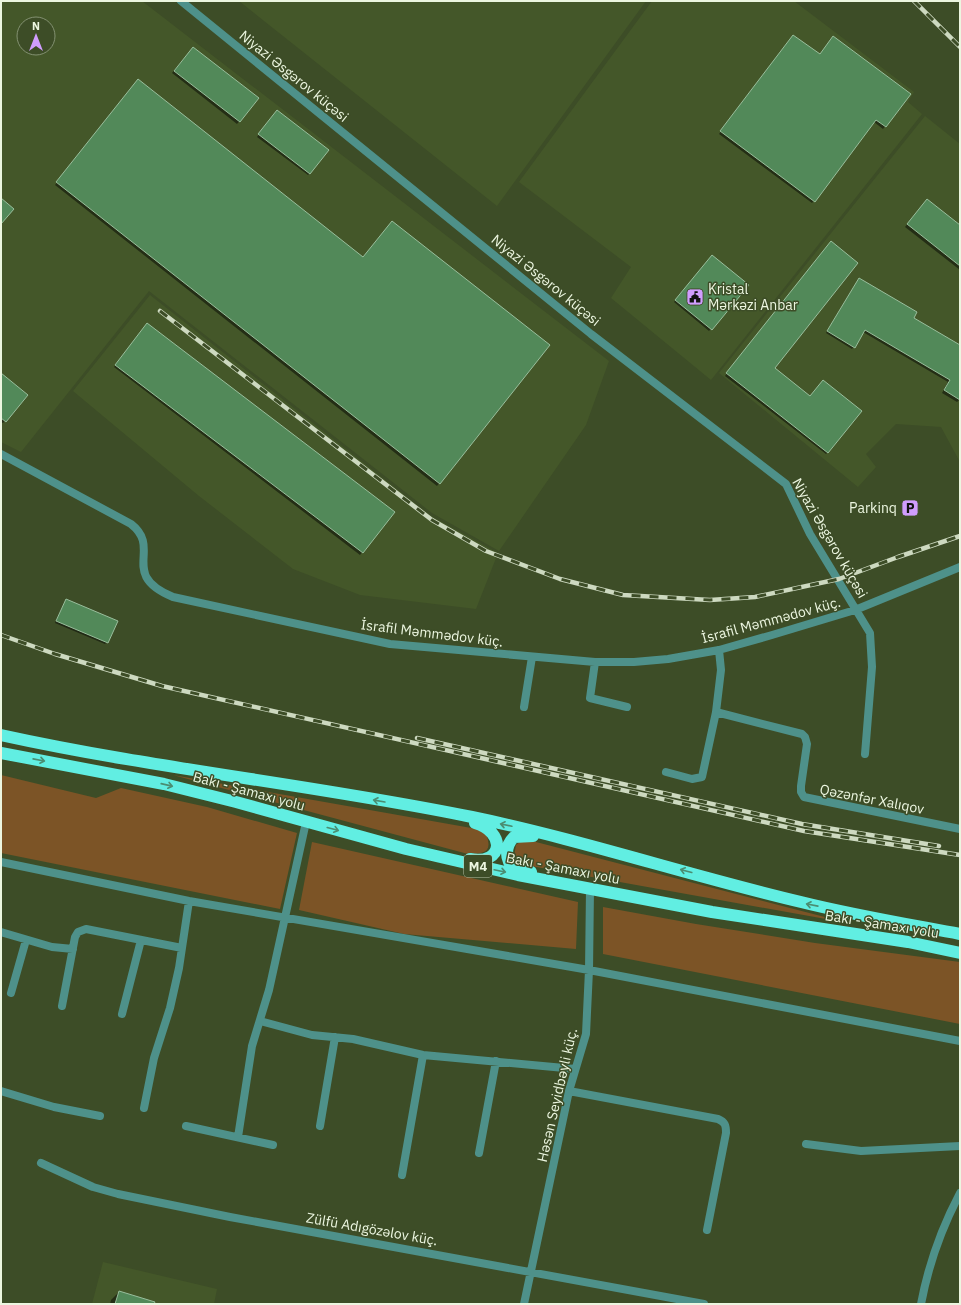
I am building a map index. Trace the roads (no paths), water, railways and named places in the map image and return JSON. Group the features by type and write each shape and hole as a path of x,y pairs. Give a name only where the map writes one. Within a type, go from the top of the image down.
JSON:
{"highway":[{"name":"Bakı - Şamaxı yolu","path":"1,735 469,817 580,842 800,902 960,934"},
{"name":"Bakı - Şamaxı yolu","path":"1,753 164,784 406,849 511,874 712,912 908,942 960,953"},
{"path":"406,849 481,861 487,860 493,855 496,848 495,837 487,828 419,808"},
{"path":"572,886 513,865 508,862 506,850 509,842 514,837 521,835 580,842"}],"street":[{"name":"Niyazi Əsgərov küçəsi","path":"180,1 591,334 779,478 789,489 810,534 839,579 855,610 870,633 872,667 865,754"},
{"name":"İsrafil Məmmədov küç.","path":"1,454 131,524 140,531 143,539 143,568 145,578 152,586 173,598 373,642 595,662 668,659 719,650 855,610 960,567"},
{"path":"666,772 692,779 702,776 716,712 721,670 719,650"},
{"path":"524,707 532,657"},
{"path":"595,662 590,698 627,707"},
{"name":"Qəzənfər Xalıqov","path":"716,712 802,734 806,737 807,744 801,792 804,797 960,829"},
{"path":"238,1137 252,1046 269,990 306,822"},
{"path":"1,862 189,901 589,970 960,1040"},
{"name":"Həsən Seyidbəyli küç.","path":"524,1304 569,1091 587,1029 590,889"},
{"path":"144,1108 154,1058 170,1008 182,948 189,901"},
{"path":"62,1006 75,937 78,932 86,929 182,948"},
{"path":"1,932 52,947 73,949"},
{"path":"11,993 26,940"},
{"path":"122,1014 141,940"},
{"path":"260,1021 312,1035 335,1037 423,1055 575,1069"},
{"path":"320,1126 335,1037"},
{"path":"402,1175 423,1055"},
{"path":"479,1152 496,1061"},
{"path":"1,1091 54,1107 100,1116"},
{"path":"569,1091 718,1119 723,1122 726,1126 726,1133 707,1230"},
{"path":"186,1126 273,1145"},
{"path":"806,1144 861,1151 960,1146"},
{"name":"Zülfü Adıgözəlov küç.","path":"41,1163 93,1187 118,1194 230,1217 531,1271 704,1304"},
{"path":"921,1304 926,1281 935,1254 960,1193"}],"railway":[{"path":"914,1 960,47"},
{"path":"160,311 432,520 486,551 560,579 623,595 710,600 755,597 839,579 960,536"},
{"path":"1,635 55,654 162,686 804,831 960,855"},
{"path":"417,738 802,824 939,846"}],"place":[{"name":"Kristal Mərkəzi Anbar","path":"695,297"},
{"name":"Parkinq","path":"910,508"}]}
